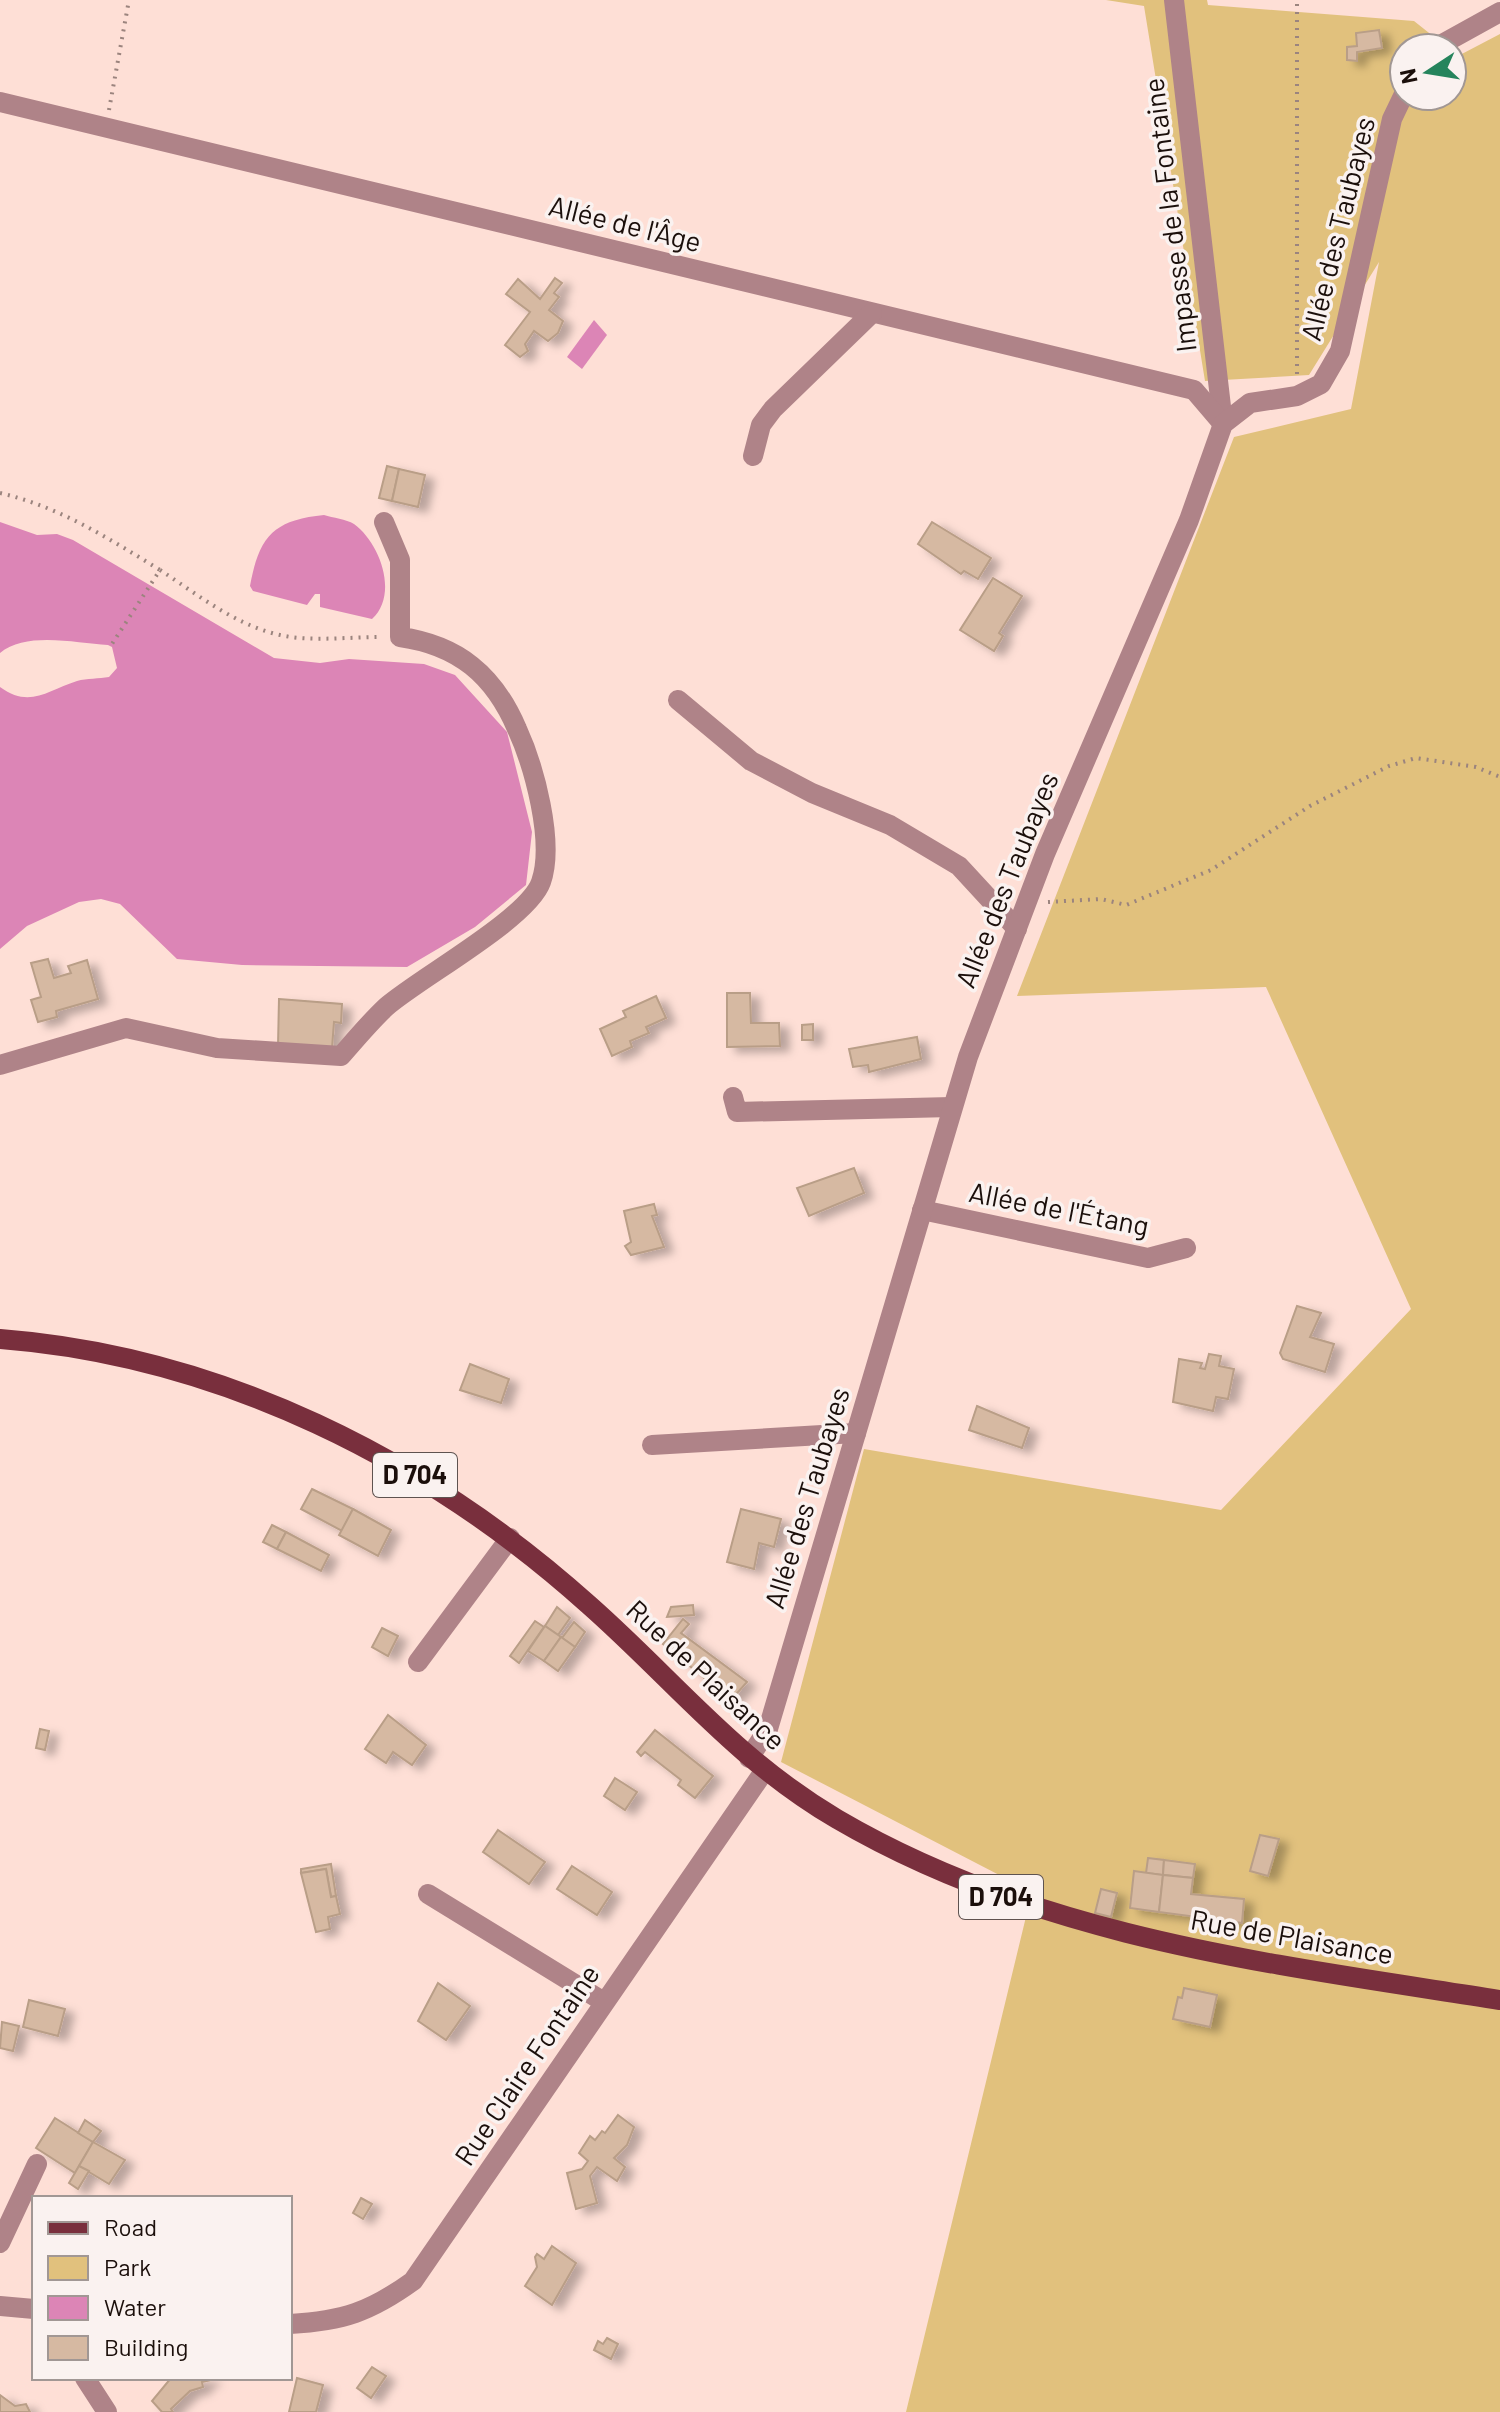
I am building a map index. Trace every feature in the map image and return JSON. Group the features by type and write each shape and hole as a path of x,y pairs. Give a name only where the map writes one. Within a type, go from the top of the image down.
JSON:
{"main road":[{"name":"Rue de Plaisance","path":"0,1339 142,1363 268,1403 406,1470 510,1538 595,1610 757,1764 836,1818 915,1860 1028,1907 1092,1926 1261,1962 1500,2000"}],"street":[{"name":"Impasse de la Fontaine","path":"1174,0 1223,424"},
{"path":"1464,32 1500,12"},
{"name":"Allée de l'Âge","path":"0,102 1194,390 1223,424"},
{"name":"Allée des Taubayes","path":"757,1764 952,1107 1026,904 1189,520 1223,424 1250,403 1297,396 1321,384 1340,351 1395,112"},
{"path":"753,456 761,425 773,409 872,313"},
{"path":"0,1065 126,1028 217,1048 341,1056 386,1007 518,910 540,885 544,862 543,830 534,781 517,727 491,686 469,661 430,641 400,637 400,560 384,522"},
{"path":"678,700 751,761 812,793 890,825 959,866 1017,929"},
{"path":"733,1097 737,1112 952,1107"},
{"name":"Allée de l'Étang","path":"922,1210 1148,1258 1186,1248"},
{"path":"652,1445 856,1433"},
{"path":"418,1662 510,1538"},
{"name":"Rue Claire Fontaine","path":"292,2324 334,2321 378,2306 413,2281 604,2002 757,1764"},
{"path":"428,1894 604,2002"},
{"path":"0,2243 37,2164"},
{"path":"0,2306 32,2309"},
{"path":"86,2380 107,2412"}],"path":[{"path":"105,128 129,0"},
{"path":"1297,0 1297,396"},
{"path":"0,493 50,508 76,520 236,620 266,631 298,638 400,637"},
{"path":"110,647 160,570"},
{"path":"1026,904 1101,899 1126,905 1211,870 1310,806 1389,766 1416,758 1476,767 1500,777"}],"green space":[{"path":"1106,0 1207,0 1208,5 1414,21 1428,32 1388,32 1388,112 1468,112 1468,51 1500,34 1500,2412 906,2412 1032,1892 781,1762 864,1449 1221,1510 1411,1309 1266,987 1017,996 1234,437 1351,409 1379,262 1309,375 1205,381 1144,6"}],"water":[{"path":"594,320 607,335 582,369 567,357"},
{"path":"324,515 354,524 372,543 378,556 383,569 384,596 380,609 372,619 320,607 320,594 315,594 307,605 253,591 250,586 258,555 271,534 292,521"},
{"path":"0,522 37,535 57,534 73,540 274,658 320,663 349,659 424,664 455,675 507,732 532,832 526,885 475,927 407,967 242,965 177,959 120,904 101,899 79,902 27,926 0,949 0,687 21,697 39,696 77,681 109,677 117,668 112,647 108,645 37,640 11,646 0,653"}],"building":[{"path":"1379,30 1382,48 1357,52 1357,61 1347,60 1347,47 1357,46 1356,33"},
{"path":"555,278 562,283 554,293 559,297 549,310 563,321 558,333 548,341 534,331 525,344 528,351 520,357 505,345 530,312 506,294 518,279 540,299"},
{"path":"387,466 399,469 392,501 379,498"},
{"path":"399,469 425,475 418,507 392,501"},
{"path":"932,522 991,558 978,579 964,571 961,574 918,544"},
{"path":"993,578 1022,596 999,633 1003,636 994,651 960,630"},
{"path":"48,959 54,978 71,973 68,966 87,960 98,999 56,1011 57,1017 38,1022 31,1000 41,997 31,963"},
{"path":"727,993 750,993 751,1023 779,1023 780,1046 727,1047"},
{"path":"656,996 666,1018 646,1027 649,1033 630,1041 632,1047 612,1056 600,1029 626,1017 623,1011"},
{"path":"279,999 342,1004 341,1023 334,1022 332,1048 278,1046"},
{"path":"813,1024 813,1040 802,1040 802,1025"},
{"path":"917,1037 921,1059 869,1072 868,1065 853,1067 849,1049"},
{"path":"854,1168 864,1193 809,1216 797,1188"},
{"path":"654,1204 657,1215 652,1216 664,1247 631,1255 625,1246 631,1242 624,1211"},
{"path":"1297,1306 1321,1313 1310,1337 1334,1344 1325,1372 1283,1359 1280,1353"},
{"path":"1209,1354 1221,1356 1219,1366 1234,1369 1228,1399 1216,1397 1213,1411 1173,1402 1179,1359 1202,1363 1200,1368 1205,1369"},
{"path":"470,1364 509,1379 501,1403 460,1390"},
{"path":"977,1406 1029,1428 1022,1448 969,1430"},
{"path":"312,1489 353,1509 342,1531 301,1509"},
{"path":"353,1509 391,1530 378,1556 339,1535"},
{"path":"741,1509 781,1519 774,1547 759,1543 754,1569 727,1562"},
{"path":"272,1525 286,1532 277,1549 263,1542"},
{"path":"286,1532 329,1555 321,1571 277,1549"},
{"path":"693,1605 694,1615 667,1617 671,1607"},
{"path":"557,1607 570,1618 558,1635 545,1626"},
{"path":"683,1619 689,1624 681,1633 747,1682 731,1700 663,1644"},
{"path":"535,1621 544,1627 519,1663 510,1656"},
{"path":"574,1622 585,1632 575,1647 562,1638"},
{"path":"545,1626 561,1637 544,1661 528,1651"},
{"path":"382,1628 398,1636 388,1656 372,1647"},
{"path":"561,1637 575,1647 558,1671 544,1661"},
{"path":"388,1715 426,1745 412,1765 393,1752 386,1763 365,1749"},
{"path":"40,1729 49,1731 45,1750 36,1748"},
{"path":"655,1730 713,1776 695,1798 678,1785 681,1780 645,1752 641,1756 637,1752"},
{"path":"615,1778 637,1792 625,1810 604,1796"},
{"path":"498,1830 545,1862 529,1884 483,1852"},
{"path":"1260,1835 1279,1839 1268,1876 1250,1871"},
{"path":"1148,1858 1164,1860 1163,1875 1146,1873"},
{"path":"1164,1860 1195,1864 1193,1878 1163,1875"},
{"path":"331,1864 336,1896 331,1897 326,1869 301,1873 301,1869"},
{"path":"572,1866 612,1892 597,1915 557,1889"},
{"path":"326,1869 331,1897 336,1896 340,1914 328,1917 330,1929 316,1932 301,1873"},
{"path":"1134,1871 1163,1875 1159,1912 1130,1908"},
{"path":"1163,1875 1193,1878 1191,1894 1244,1899 1242,1923 1159,1912"},
{"path":"1101,1889 1117,1893 1111,1917 1095,1913"},
{"path":"438,1983 470,2006 446,2040 418,2021"},
{"path":"1184,1988 1217,1995 1210,2027 1173,2019 1178,1997 1182,1998"},
{"path":"29,2000 65,2009 58,2036 23,2027"},
{"path":"2,2022 19,2026 13,2051 0,2048"},
{"path":"618,2115 634,2127 627,2145 614,2158 625,2167 617,2181 597,2167 590,2176 597,2203 576,2209 567,2173 582,2169 588,2161 579,2153 590,2136 595,2140 602,2131 605,2133"},
{"path":"55,2118 93,2142 75,2173 36,2148"},
{"path":"85,2120 101,2131 93,2142 78,2133"},
{"path":"93,2142 125,2160 109,2184 79,2166"},
{"path":"79,2166 89,2171 78,2189 69,2183"},
{"path":"361,2198 372,2204 363,2219 353,2213"},
{"path":"552,2246 576,2263 552,2305 525,2286 537,2267 537,2254 544,2259"},
{"path":"607,2338 618,2344 611,2359 594,2350 598,2341 603,2344"},
{"path":"372,2367 386,2376 371,2398 357,2388"},
{"path":"297,2378 323,2385 316,2412 289,2412"},
{"path":"169,2380 211,2380 202,2382 203,2387 190,2391 171,2409 173,2412 162,2412 152,2401"},
{"path":"0,2395 15,2406 26,2404 30,2412 0,2412"}]}
